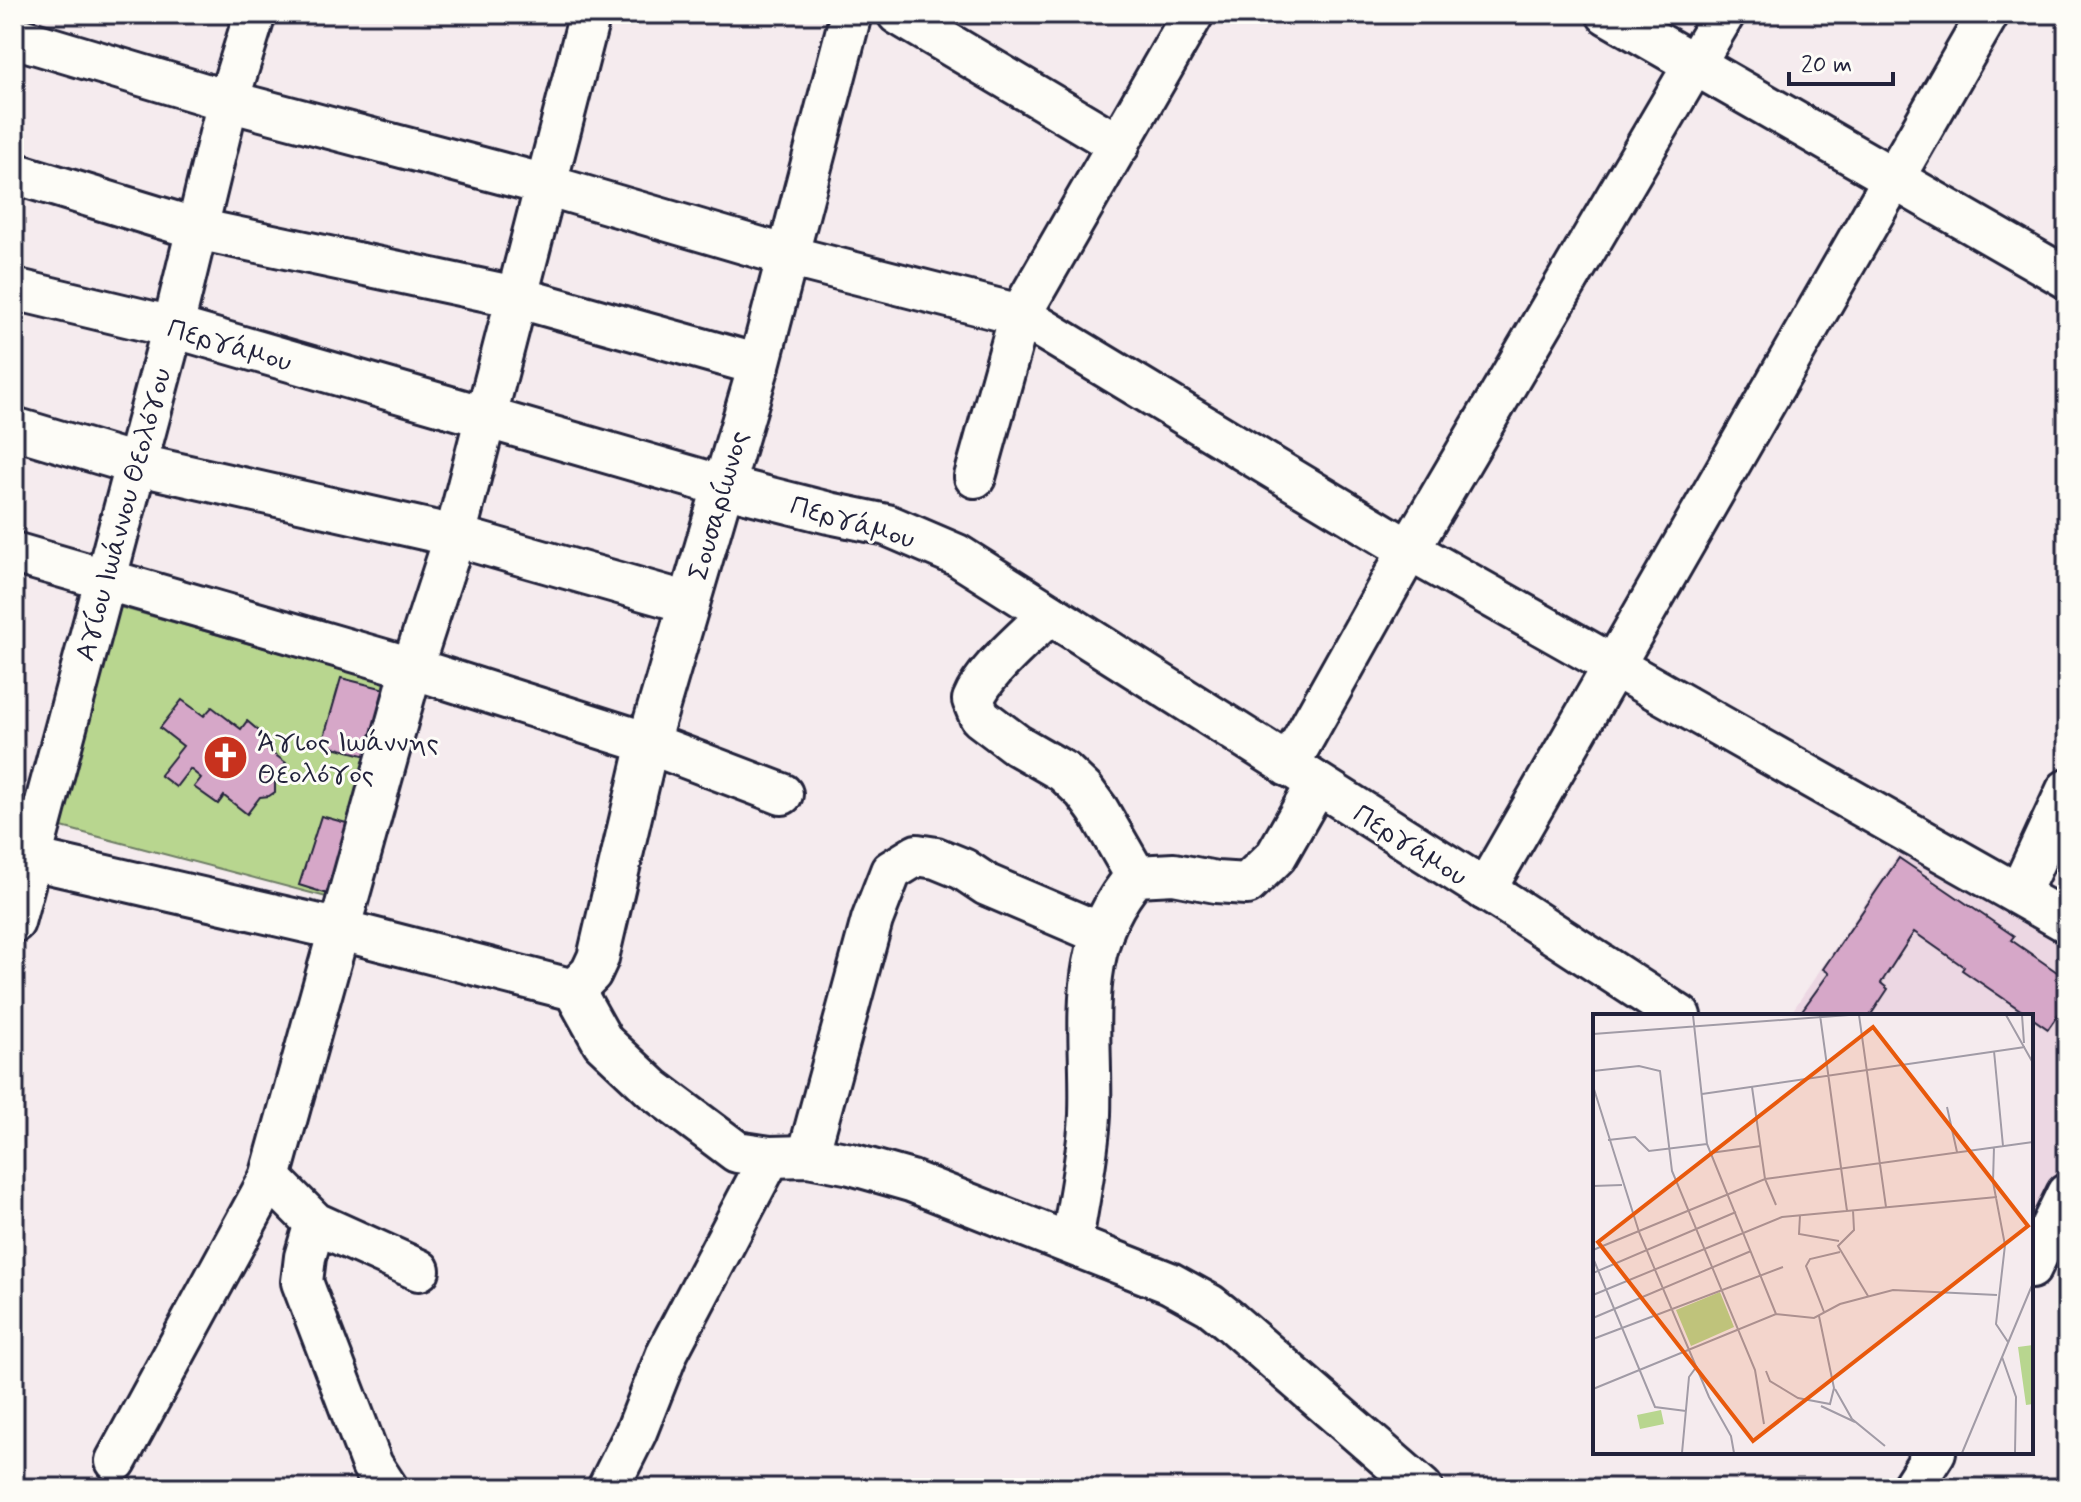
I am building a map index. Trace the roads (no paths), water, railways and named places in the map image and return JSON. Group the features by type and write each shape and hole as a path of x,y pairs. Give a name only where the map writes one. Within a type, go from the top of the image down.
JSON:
{"street":[{"name":"Αγίου Ιωάννου Θεολόγου","path":"14,922 22,857 104,580 173,327 228,101 255,14"},
{"path":"116,1461 270,1178 412,668 455,536 590,14"},
{"name":"Σουσαρίωνος","path":"574,990 591,973 598,958 648,743 759,365 851,14"},
{"path":"898,14 1119,145"},
{"path":"975,477 1020,315 1193,14"},
{"path":"1607,14 2067,278"},
{"path":"1072,1242 1090,1117 1088,1004 1097,947 1117,898 1136,876 1174,874 1247,884 1276,856 1302,775 1409,550 1724,14"},
{"path":"1485,890 1988,14"},
{"path":"14,37 228,101 546,185 788,256 1020,315 1409,550 2067,922"},
{"path":"14,173 197,229 516,297 759,365"},
{"name":"Περγάμου","path":"14,289 173,327 723,486 887,525 957,555 1677,1014"},
{"path":"14,428 135,464 455,536 689,603"},
{"path":"14,553 412,668 648,743 782,794"},
{"path":"1049,614 984,681 973,700 980,717 1017,745 1064,772 1084,791 1136,876"},
{"path":"2019,894 2067,790"},
{"path":"608,1488 636,1432 668,1351 789,1156 891,871 917,855 936,858 963,869 987,885 1102,934"},
{"path":"22,857 341,930 574,990 603,1042 653,1089 737,1152 851,1164 911,1181 1170,1283 1210,1305 1422,1488"},
{"path":"270,1178 315,1223 419,1270"},
{"path":"2034,1253 2067,1194"},
{"path":"315,1223 305,1257 302,1282 372,1465 387,1488"},
{"path":"1912,1488 1934,1454"}],"place":[{"name":"Άγιος Ιωάννης Θεολόγος","path":"226,757"}]}
